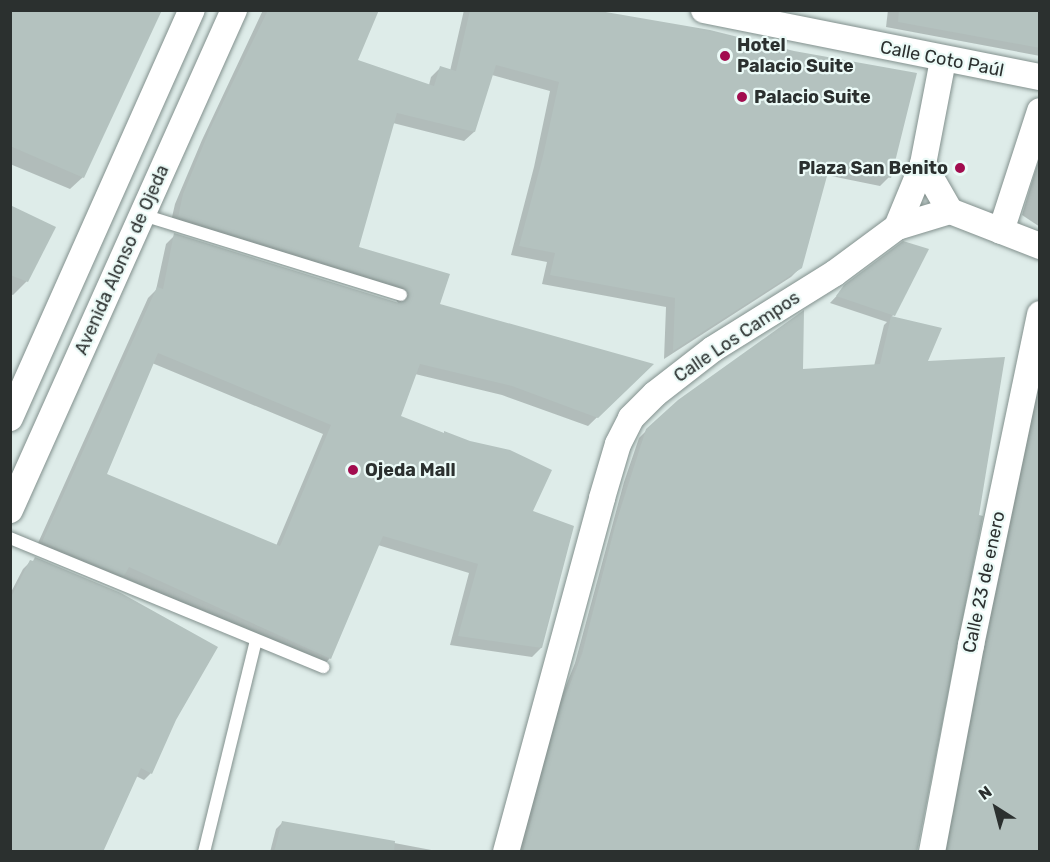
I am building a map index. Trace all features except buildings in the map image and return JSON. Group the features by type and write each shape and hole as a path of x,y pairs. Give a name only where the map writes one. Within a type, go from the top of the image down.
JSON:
{"street":[{"name":"Avenida Alonso de Ojeda","path":"10,418 192,10"},
{"name":"Avenida Alonso de Ojeda","path":"10,510 234,10"},
{"name":"Calle Coto Paúl","path":"704,10 943,60 1040,77"},
{"path":"897,227 923,164 943,60"},
{"path":"1001,231 1040,111"},
{"path":"923,164 950,211"},
{"path":"897,227 950,211 1040,246"},
{"name":"Calle Los Campos","path":"506,852 602,498 618,444 631,418 655,394 713,349 834,273 897,227"},
{"name":"Calle 23 de enero","path":"932,852 971,645 1040,314"}],"lane":[{"path":"142,214 401,295"},
{"path":"10,537 323,667"},
{"path":"204,852 256,641"}],"place":[{"name":"Hotel Palacio Suite","path":"725,56"},
{"name":"Palacio Suite","path":"742,97"},
{"name":"Plaza San Benito","path":"960,168"},
{"name":"Ojeda Mall","path":"353,470"}]}
